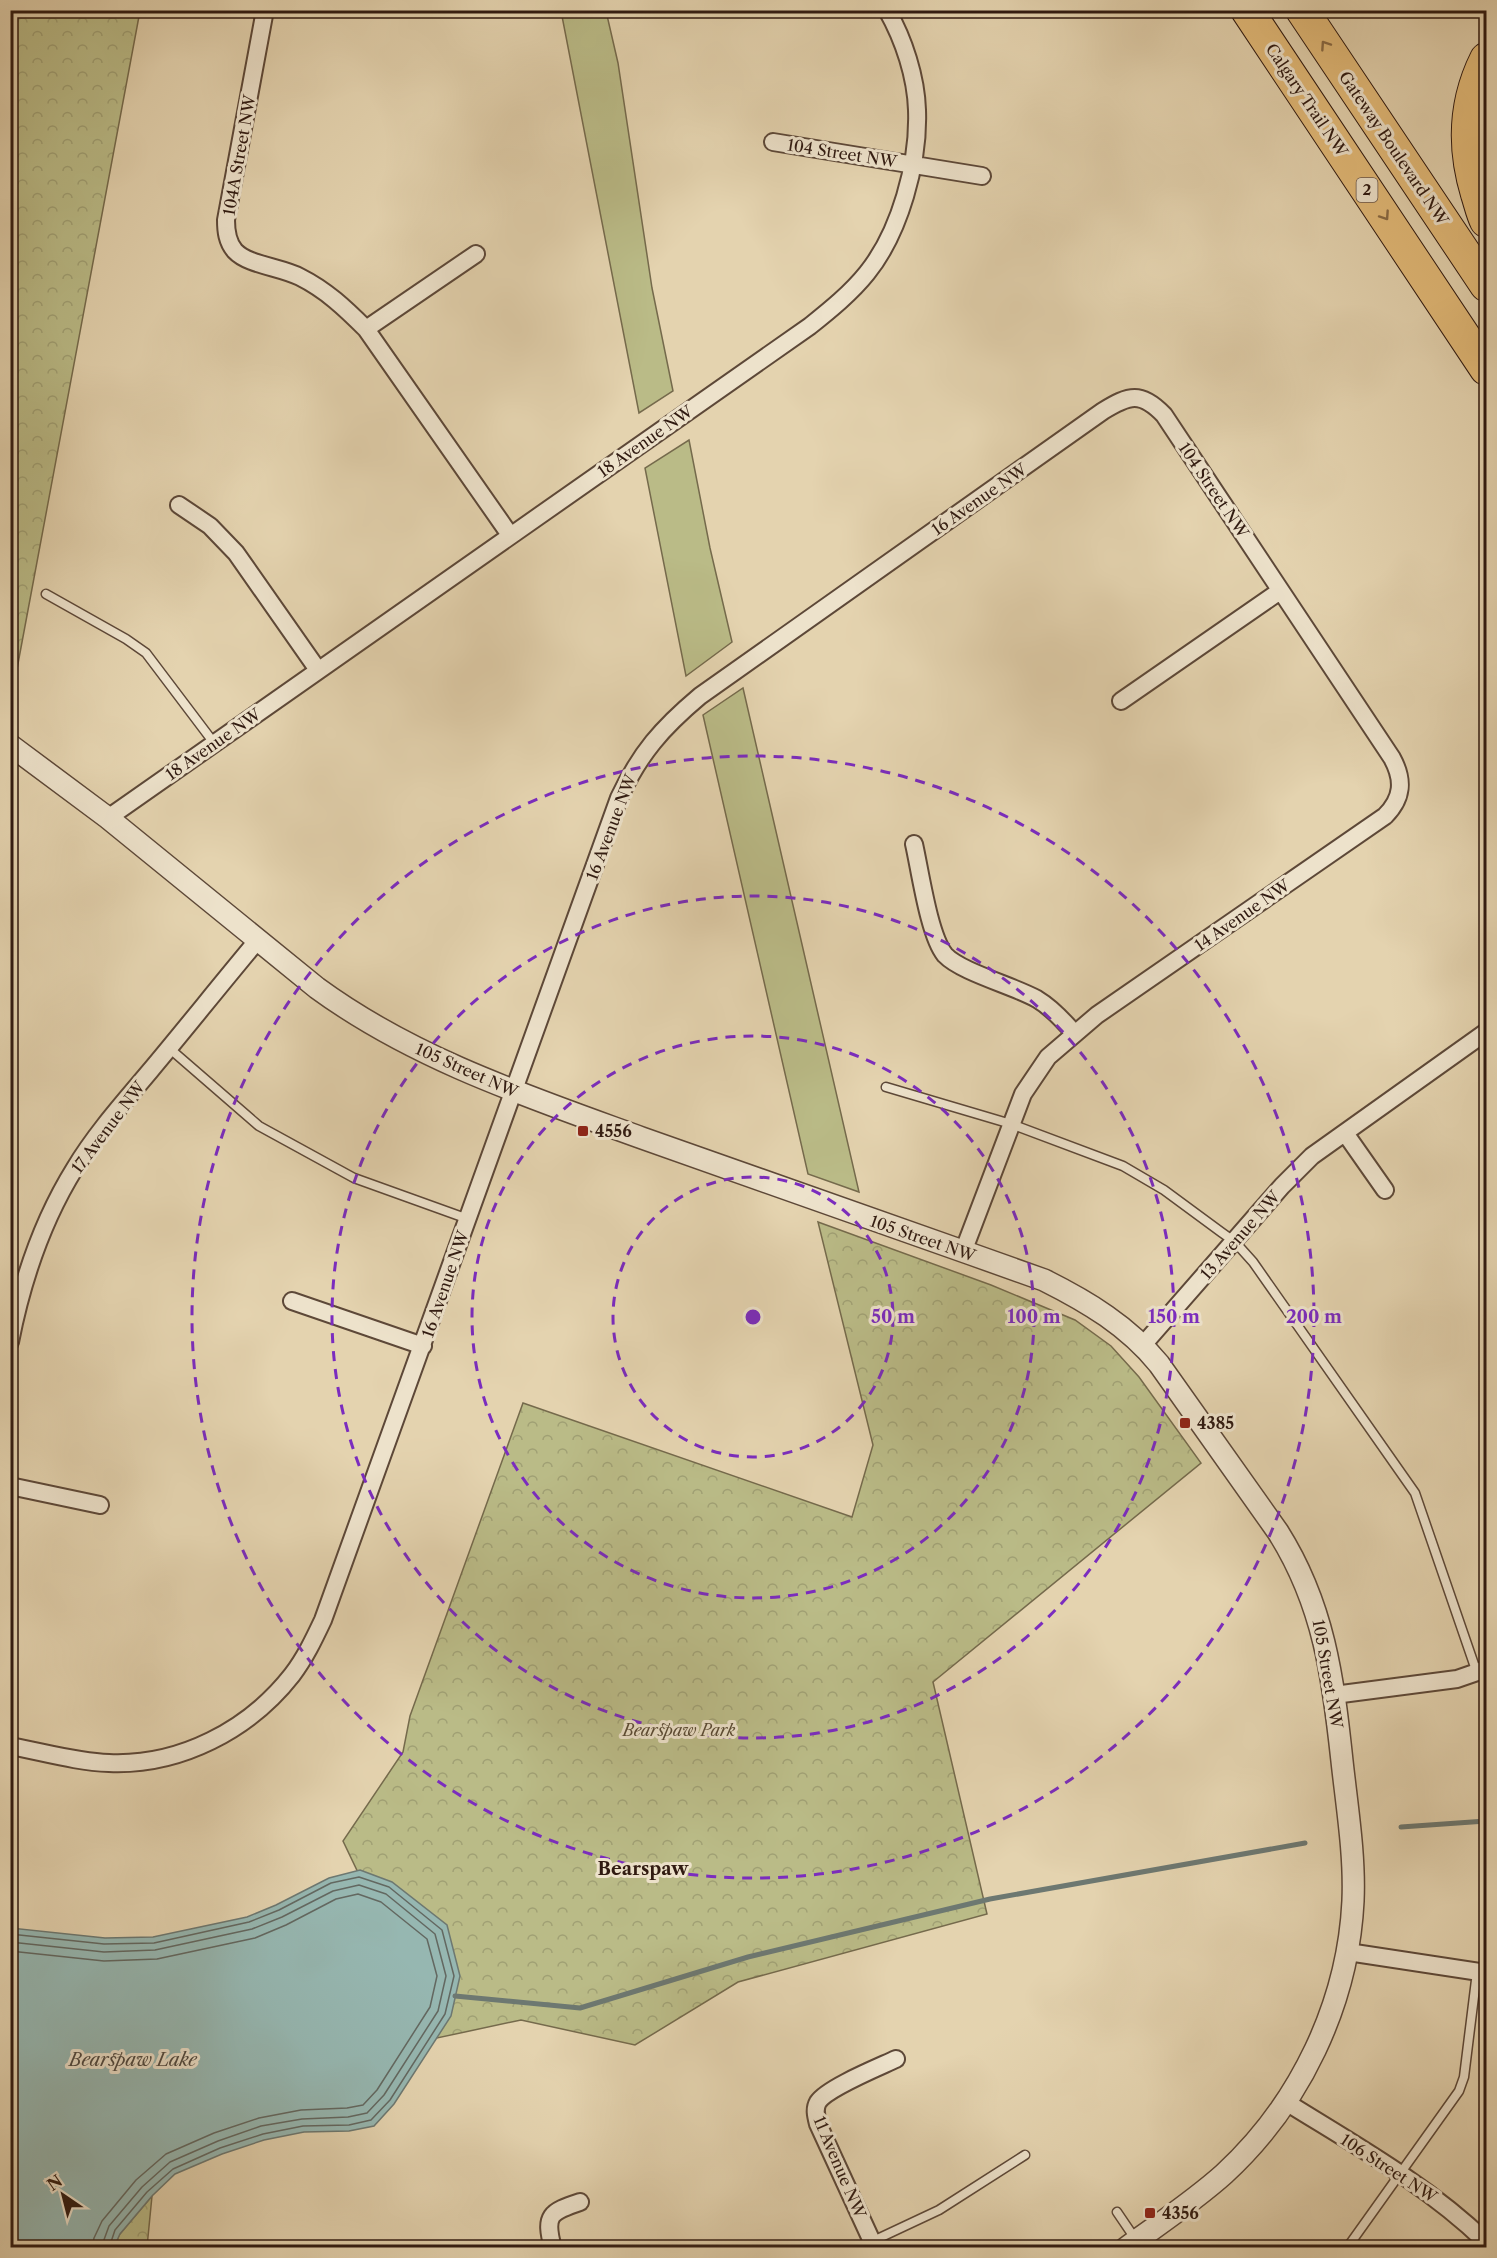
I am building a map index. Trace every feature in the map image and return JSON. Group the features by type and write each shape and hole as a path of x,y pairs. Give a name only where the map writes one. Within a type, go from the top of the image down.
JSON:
{"highway":[{"name":"Calgary Trail NW","path":"1247,10 1486,369"},
{"name":"Gateway Boulevard NW","path":"1302,10 1486,285"},
{"path":"1486,59 1474,87 1467,124 1467,146 1473,180 1486,221"}],"street":[{"name":"104A Street NW","path":"265,10 226,220 228,240 236,253 244,258 290,273 319,288 346,309 366,329 510,536"},
{"name":"104 Street NW","path":"887,10 900,38 915,88 917,132 912,164"},
{"name":"104 Street NW","path":"773,142 982,176"},
{"name":"18 Avenue NW","path":"108,818 810,326 846,295 867,273 900,212 912,164"},
{"path":"366,329 476,254"},
{"name":"104 Street NW","path":"1140,397 1164,415 1392,758 1401,780 1401,791"},
{"name":"16 Avenue NW","path":"10,1746 78,1760 109,1763 138,1763 187,1751 232,1730 250,1718 291,1675 314,1640 323,1620 620,798 643,753 675,717 700,696 1103,411 1128,398 1140,397"},
{"path":"179,505 210,526 236,553 318,670"},
{"path":"1120,700 1280,591"},
{"name":"105 Street NW","path":"10,745 108,818 258,941 352,1014 424,1052 514,1091 1044,1280 1102,1311 1143,1345 1252,1494 1290,1551 1312,1598 1322,1629 1334,1695 1352,1860 1353,1900 1348,1952"},
{"name":"14 Avenue NW","path":"963,1252 1023,1094 1048,1057 1074,1033 1385,816 1393,808 1401,791"},
{"path":"914,844 933,928 944,954 963,967 1035,998 1058,1016 1074,1033"},
{"name":"17 Avenue NW","path":"10,1342 32,1258 61,1193 76,1167 94,1141 258,941"},
{"name":"13 Avenue NW","path":"1143,1345 1301,1167 1486,1032"},
{"path":"1345,1133 1385,1190"},
{"name":"16 Avenue NW","path":"292,1301 423,1346"},
{"path":"10,1486 100,1505"},
{"path":"1334,1695 1457,1679 1482,1671"},
{"path":"1131,2244 1225,2173 1286,2102 1307,2066 1328,2022 1348,1952 1482,1972"},
{"name":"11 Avenue NW","path":"868,2245 818,2124 815,2108 819,2100 831,2091 896,2059"},
{"name":"106 Street NW","path":"1286,2102 1400,2173 1443,2204 1486,2242"},
{"path":"553,2247 548,2230 551,2216 555,2211 580,2202"}],"lane":[{"path":"46,594 126,639 146,653 214,743"},
{"path":"169,1048 259,1126 354,1178 468,1219"},
{"path":"886,1087 1011,1124 1123,1166 1143,1176 1235,1242 1252,1262 1415,1493 1482,1671"},
{"path":"1347,2247 1462,2084 1482,1972"},
{"path":"868,2245 939,2210 1025,2155"},
{"path":"1117,2212 1131,2244"}],"green space":[{"path":"12,11 140,11 11,701 10,17"},
{"path":"561,11 606,11 618,63 652,288 673,391 639,413"},
{"path":"689,440 710,548 732,642 686,676 645,468"},
{"path":"743,688 859,1192 808,1174 703,715"},
{"name":"Bearspaw Park","path":"818,1222 991,1285 1075,1320 1111,1346 1139,1377 1201,1463 933,1682 987,1914 738,1982 635,2045 521,2020 437,2038 343,1841 403,1752 410,1716 523,1403 852,1517 873,1445"},
{"path":"152,2196 147,2247 114,2248 119,2235"}],"water":[{"name":"Bearspaw Lake","path":"360,1870 392,1882 447,1925 460,1976 451,2016 394,2104 374,2126 349,2131 304,2132 264,2140 222,2154 175,2174 152,2196 120,2234 114,2247 11,2247 11,1928 105,1938 153,1937 247,1917 329,1878"}],"waterway":[{"path":"1401,1827 1486,1821"},
{"path":"455,1996 580,2008 748,1957 990,1899 1305,1843"}],"place":[{"name":"4556","path":"583,1131"},
{"name":"4385","path":"1185,1423"},
{"name":"4356","path":"1150,2213"}],"district":[{"name":"Bearspaw","path":"643,1869"}]}
